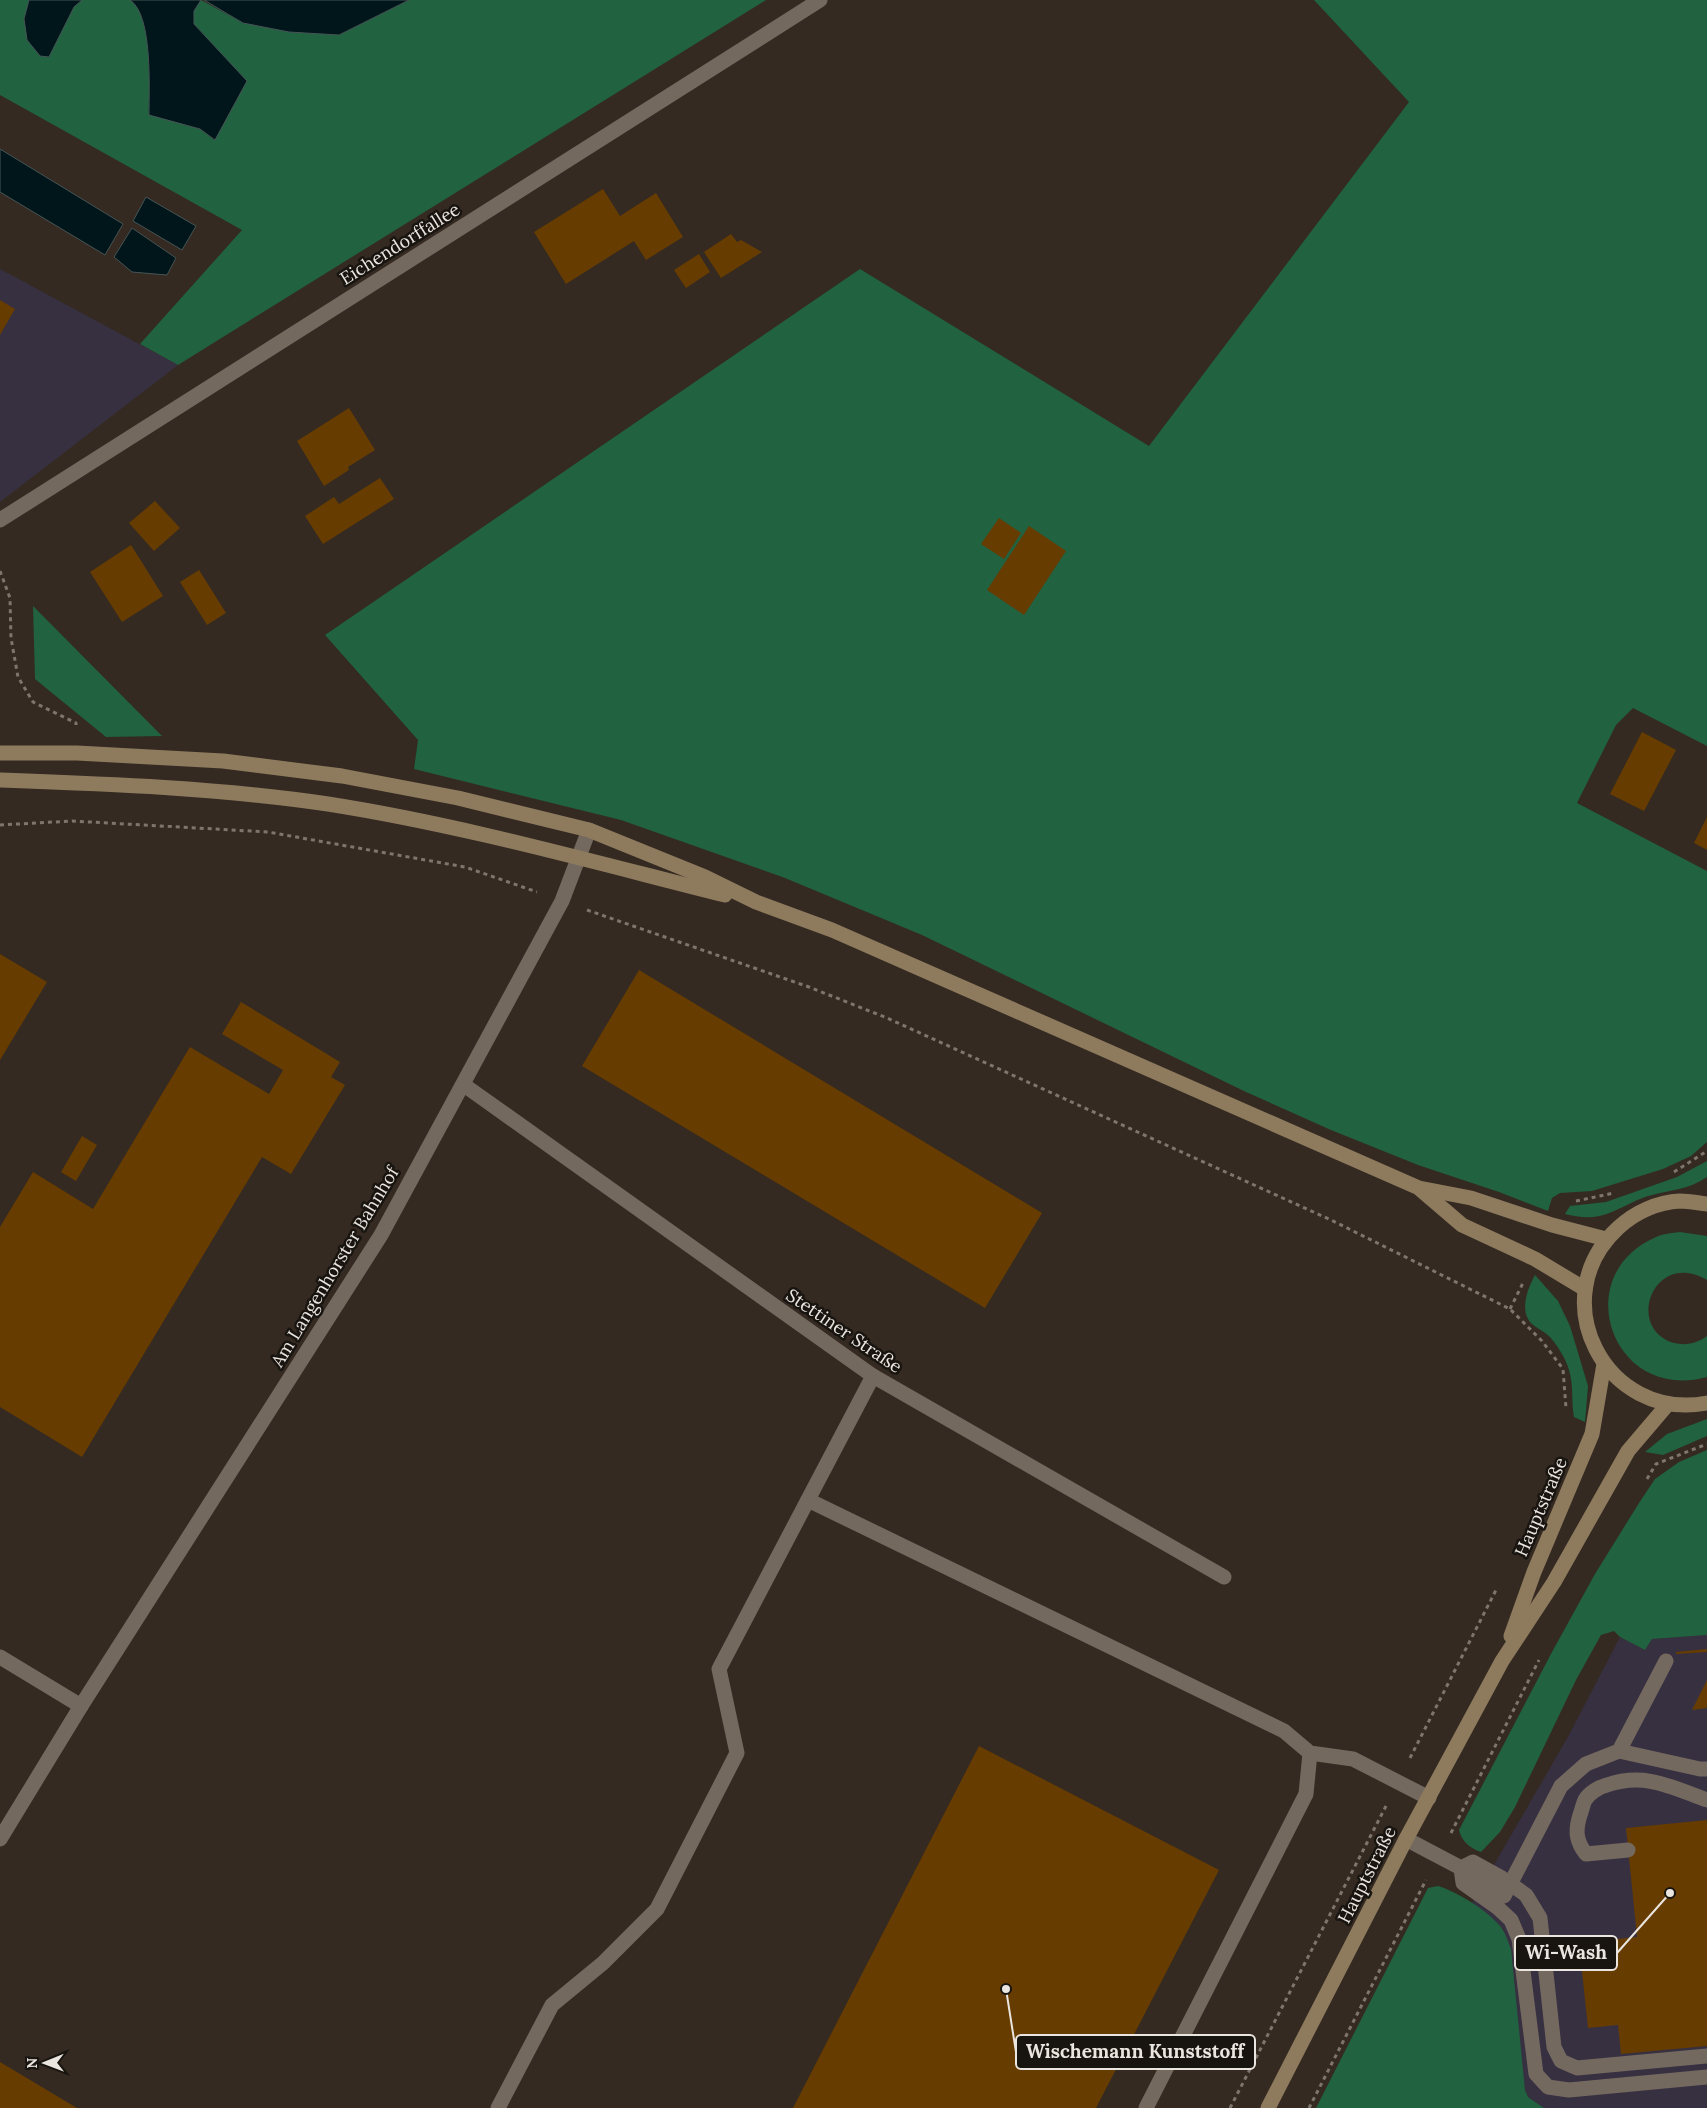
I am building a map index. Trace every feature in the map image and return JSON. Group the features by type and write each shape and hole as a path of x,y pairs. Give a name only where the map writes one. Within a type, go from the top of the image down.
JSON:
{"street":[{"name":"Eichendorffallee","path":"0,520 820,0"},
{"path":"0,753 77,753 223,761 342,776 458,798 589,830 706,878 756,902 832,930 1419,1188 1471,1198 1552,1225 1606,1239"},
{"path":"0,780 159,786 240,793 327,804 498,837 756,902"},
{"name":"Am Langenhorster Bahnhof","path":"0,1839 81,1706 381,1236 562,901 589,830"},
{"name":"Stettiner Straße","path":"464,1085 873,1376 1224,1577"},
{"path":"1419,1188 1462,1225 1534,1259 1585,1289"},
{"path":"1707,1204 1680,1201 1652,1207 1627,1220 1606,1239 1592,1262 1585,1289 1584,1315 1591,1340 1604,1364 1632,1390 1668,1404 1693,1405 1707,1403"},
{"name":"Hauptstraße","path":"1502,1661 1534,1572 1592,1434 1604,1364"},
{"path":"498,2108 552,2005 604,1963 657,1909 737,1753 719,1669 873,1376"},
{"name":"Hauptstraße","path":"1268,2108 1406,1839 1502,1661 1554,1582 1628,1451 1668,1404"},
{"path":"808,1500 1284,1731 1310,1753 1352,1759 1429,1798"},
{"path":"0,1658 81,1706"},
{"path":"1619,1751 1666,1661"},
{"path":"1406,1839 1461,1868 1504,1896 1561,1786 1586,1764 1619,1751 1700,1769 1707,1768"},
{"path":"1146,2108 1306,1794 1310,1753"},
{"path":"1628,1850 1586,1854 1578,1843 1576,1827 1586,1799 1599,1787 1622,1780 1642,1779 1654,1781 1707,1800"},
{"path":"1461,1868 1464,1883 1511,1920 1520,1939 1536,2074 1548,2087 1570,2090 1707,2077"},
{"path":"1511,1885 1526,1895 1540,1918 1554,2047 1561,2061 1577,2068 1707,2056"}],"path":[{"path":"0,571 10,598 11,638 18,677 33,702 76,723 77,753"},
{"path":"0,826 72,820 268,832 465,867 809,987 887,1018 1331,1220 1510,1309 1542,1341 1563,1369 1567,1414"},
{"path":"1646,1480 1656,1464 1707,1444"},
{"path":"1309,2108 1542,1655"}],"shaded area":[{"path":"29,0 82,0 74,7 49,57 40,56 27,40 24,19"},
{"path":"130,0 201,0 194,11 194,24 247,81 215,140 200,129 149,115 149,71 146,36 143,21 137,8"},
{"path":"204,0 409,0 339,35 289,32 243,23"},
{"path":"0,149 123,224 105,255 0,192"},
{"path":"146,197 196,226 182,250 133,221"},
{"path":"132,228 176,258 167,275 132,272 114,257"},
{"path":"0,269 178,365 0,502"},
{"path":"1707,1635 1707,2108 1544,2108 1528,2097 1525,2090 1503,1929 1472,1903 1569,1735 1620,1637 1645,1650 1652,1639"}],"green space":[{"path":"0,0 29,0 24,19 48,57 74,7 82,0 130,0 137,8 143,21 146,36 150,114 200,129 214,140 247,81 194,24 194,11 201,0 243,23 339,35 409,0 766,0 178,365 140,344 242,230 0,95"},
{"path":"1314,0 1707,0 1707,746 1633,708 1616,725 1577,803 1707,871 1707,1142 1691,1156 1663,1169 1592,1191 1560,1193 1552,1198 1548,1211 1499,1192 1418,1165 1331,1130 1246,1092 922,935 785,878 621,820 414,769 418,740 325,635 860,269 1149,446 1409,102"},
{"path":"33,606 162,736 106,737 35,679"},
{"path":"1707,1161 1707,1177 1694,1184 1644,1197 1601,1216 1586,1217 1565,1214 1570,1206 1606,1202 1677,1177"},
{"path":"1680,1232 1707,1236 1707,1280 1688,1273 1672,1275 1660,1282 1652,1294 1648,1308 1651,1322 1659,1335 1674,1343 1692,1343 1707,1336 1707,1377 1674,1380 1647,1372 1626,1355 1613,1332 1608,1306 1613,1280 1628,1256 1654,1238"},
{"path":"1535,1275 1558,1301 1570,1326 1588,1386 1585,1422 1574,1417 1571,1376 1564,1357 1550,1337 1533,1325 1527,1318 1526,1299"},
{"path":"1707,1419 1707,1436 1663,1455 1645,1452 1667,1434"},
{"path":"1707,1450 1707,1635 1652,1639 1645,1650 1620,1637 1614,1631 1601,1635 1576,1680 1515,1807 1500,1832 1481,1852 1473,1849 1464,1841 1459,1830 1595,1574 1655,1479 1679,1462"},
{"path":"1438,1886 1481,1909 1504,1932 1511,1949 1525,2090 1528,2097 1544,2108 1316,2108 1428,1888"}],"building":[{"path":"603,189 620,216 656,193 683,237 646,260 634,241 566,284 534,232"},
{"path":"731,234 737,242 741,240 762,252 721,278 704,252"},
{"path":"699,254 710,272 686,288 674,270"},
{"path":"0,300 15,309 0,335"},
{"path":"349,408 375,450 348,467 349,470 324,486 297,441"},
{"path":"380,478 394,499 323,544 305,516 334,497 339,504"},
{"path":"155,501 180,528 154,551 129,523"},
{"path":"999,518 1021,533 1004,559 981,544"},
{"path":"1029,526 1066,551 1024,615 987,590"},
{"path":"131,545 163,596 122,622 90,572"},
{"path":"199,570 226,613 207,625 180,582"},
{"path":"1642,732 1676,750 1644,811 1610,794"},
{"path":"1707,817 1707,850 1694,843"},
{"path":"0,954 47,982 0,1060"},
{"path":"639,970 1042,1213 985,1308 582,1066"},
{"path":"241,1002 340,1062 331,1077 345,1085 291,1174 262,1157 82,1457 0,1407 0,1227 33,1172 93,1209 190,1047 269,1094 283,1070 222,1034"},
{"path":"82,1136 97,1145 76,1181 61,1172"},
{"path":"1707,1649 1707,1652 1676,1654 1676,1652"},
{"path":"1707,1680 1707,1708 1692,1710"},
{"path":"979,1746 1219,1870 1096,2108 793,2108"},
{"path":"1707,1820 1707,2046 1621,2054 1618,2025 1588,2028 1579,1943 1637,1937 1626,1828"},
{"path":"0,2062 77,2108 0,2108"}],"place":[{"name":"Wi-Wash","path":"1670,1893"},
{"name":"Wischemann Kunststoff","path":"1006,1989"}]}
